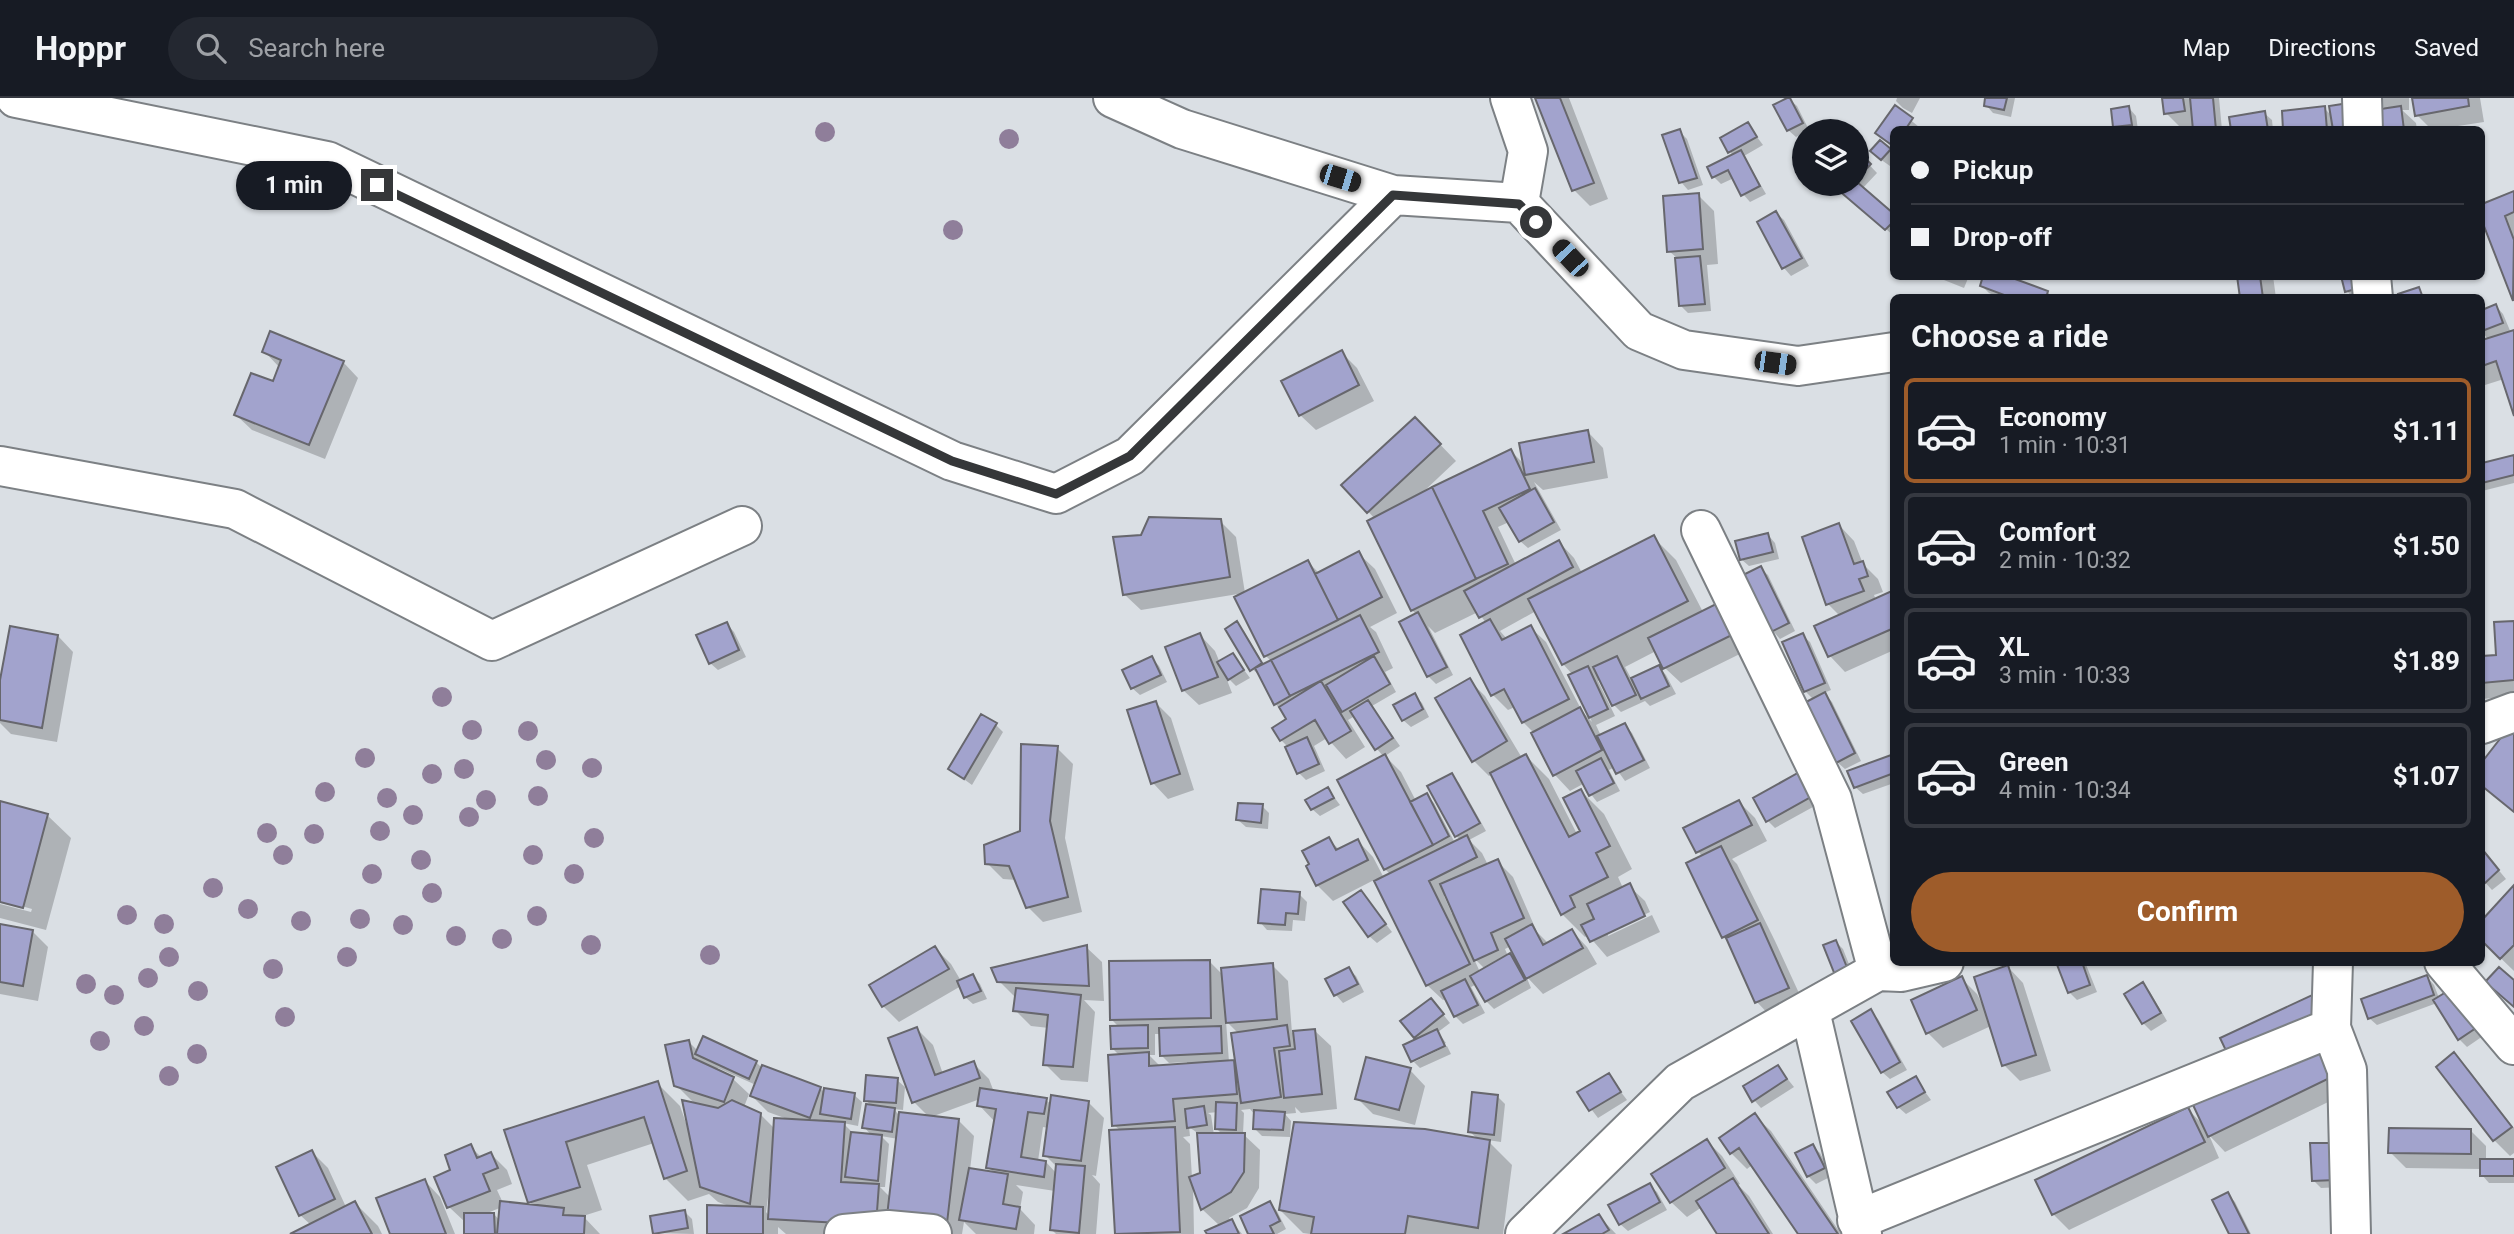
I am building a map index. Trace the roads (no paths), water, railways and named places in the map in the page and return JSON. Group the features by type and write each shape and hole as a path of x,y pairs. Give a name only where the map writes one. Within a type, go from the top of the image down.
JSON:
{"street":[{"path":"16,98 327,161 952,461 1056,494 1130,456 1393,195"},
{"path":"1113,98 1182,129 1393,195 1519,204 1639,331 1684,350 1798,366 1890,353"},
{"path":"1510,98 1528,151 1519,204"},
{"path":"2362,98 2363,126"},
{"path":"0,466 235,509 492,641 742,526"},
{"path":"1701,530 1832,799 1878,971"},
{"path":"2485,723 2514,712"},
{"path":"1525,1234 1680,1082 1878,971 1901,972 1927,966"},
{"path":"2333,966 2331,1028 2347,1070 2351,1234"},
{"path":"2447,966 2514,1045"},
{"path":"1810,1011 1860,1227 2331,1028"},
{"path":"844,1234 888,1230 932,1234"}]}
